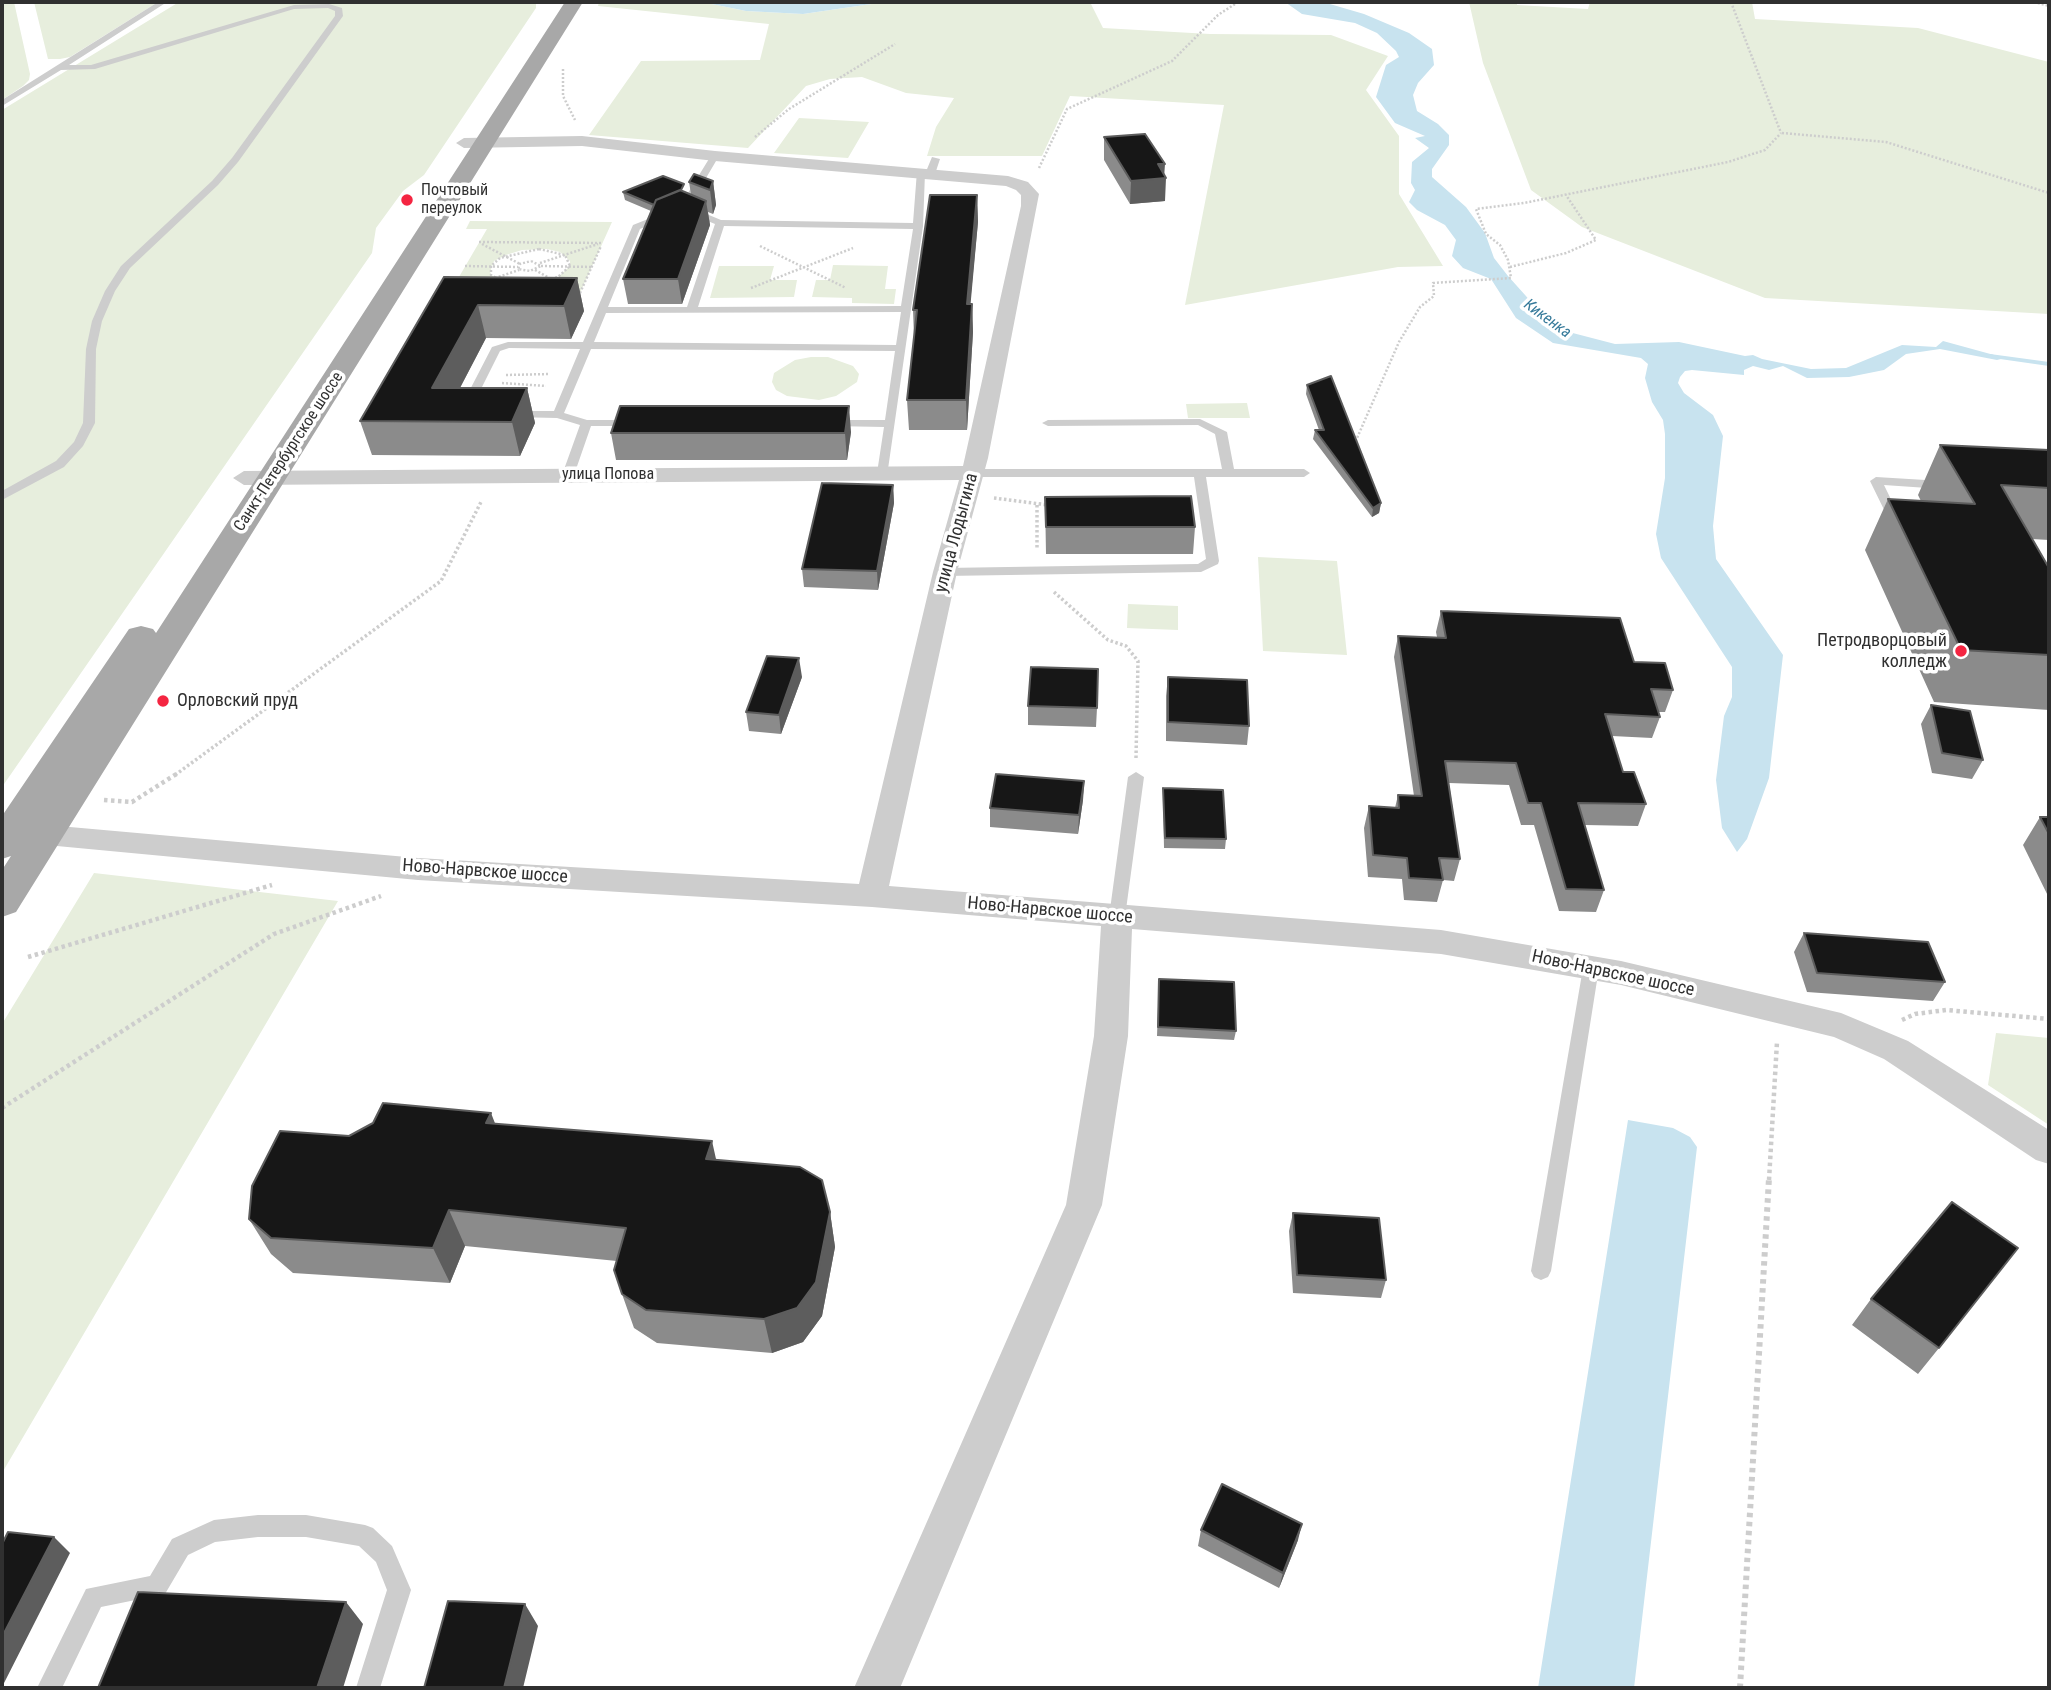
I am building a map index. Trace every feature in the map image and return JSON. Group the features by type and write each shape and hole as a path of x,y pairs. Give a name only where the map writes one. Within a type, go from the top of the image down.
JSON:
{"main road":[{"name":"Санкт-Петербургское шоссе","path":"475,143 557,2"},
{"name":"Санкт-Петербургское шоссе","path":"19,837 259,478 475,143 574,2"},
{"name":"Санкт-Петербургское шоссе","path":"185,568 259,478"},
{"name":"Санкт-Петербургское шоссе","path":"2,902 19,837 156,612"}],"street":[{"path":"475,143 582,141 734,158 928,169 1015,183"},
{"name":"улица Лодыгина","path":"872,896 945,572 969,483 1030,206 1030,194 1015,183"},
{"name":"улица Попова","path":"259,478 883,473 969,483"},
{"name":"Ново-Нарвское шоссе","path":"19,837 418,869 872,896 1117,918 1441,942 1591,968 1841,1026 1940,1076 2049,1149"},
{"path":"877,1688 944,1538 1084,1205 1111,1035 1117,918"}],"lane":[{"path":"2,104 163,2"},
{"path":"2,496 60,464 79,443 89,423 91,349 97,321 110,291 126,266 215,183 235,160 339,16 339,10 329,6 294,7 92,67 58,68"},
{"path":"558,415 636,227 684,208 715,156"},
{"path":"883,473 906,309 914,226 928,169"},
{"path":"684,208 720,225 914,226"},
{"path":"691,311 720,225"},
{"path":"602,310 906,309"},
{"path":"473,414 466,409 496,349 508,345 901,348"},
{"path":"497,414 558,415 586,423 650,423"},
{"path":"1048,423 1200,422 1221,432 1229,474"},
{"path":"568,475 586,423"},
{"path":"817,423 889,424"},
{"path":"945,572 1038,568 1201,568 1213,561 1200,474"},
{"path":"969,483 1200,474 1304,474"},
{"path":"1901,530 1876,481 1956,486"},
{"path":"1117,918 1136,777"},
{"path":"1541,1272 1591,968"},
{"path":"49,1688 94,1597 157,1586 180,1547 214,1531 258,1526 306,1526 343,1531 365,1536 384,1554 400,1590 368,1688"}],"path":[{"path":"1015,183 1036,175 1067,109 1172,61 1218,15 1238,2"},
{"path":"1731,2 1782,133"},
{"path":"2034,2 2049,6"},
{"path":"734,158 789,109 895,44"},
{"path":"558,64 565,72 563,96 582,141"},
{"path":"1346,448 1357,444 1375,391 1420,307 1433,296 1433,283 1511,278 1510,267 1500,245 1486,234 1476,209 1566,195 1728,162 1765,150 1782,133 1886,142 2049,193"},
{"path":"1510,267 1566,253 1596,240 1566,195"},
{"path":"720,225 891,309"},
{"path":"747,289 914,226"},
{"path":"478,242 543,242 603,243 565,255 527,272 506,255 478,242"},
{"path":"483,282 532,261 543,242"},
{"path":"571,291 580,293 603,243"},
{"path":"565,255 539,249 506,255 491,266 489,272 494,278 521,285 552,279 570,267"},
{"path":"565,255 570,267"},
{"path":"532,261 540,265 592,267"},
{"path":"465,266 519,267"},
{"path":"535,270 561,284"},
{"path":"517,293 527,272"},
{"path":"481,379 576,373"},
{"path":"481,379 501,383 569,387"},
{"path":"97,799 132,802 171,778 441,581 494,476"},
{"path":"969,483 1037,505 1051,505"},
{"path":"1037,505 1038,568 1058,598 1108,640 1126,646 1138,661 1136,777"},
{"path":"27,957 264,890 316,859"},
{"path":"2,1108 274,934 384,895"},
{"path":"1740,1688 1779,1010"},
{"path":"1872,1040 1890,1025 1915,1014 1946,1010 2049,1019"}],"green space":[{"path":"2,2 14,2 30,74 29,80 23,86 2,100"},
{"path":"34,2 158,2 70,57 48,59"},
{"path":"179,2 536,2 536,8 424,175 403,191 376,228 372,253 2,787 2,110"},
{"path":"599,2 702,2 746,11 803,14 885,2 1090,2 1103,28 1210,34 1331,35 1388,56 1366,90 1399,136 1399,194 1443,266 1398,267 1185,305 1224,105 1070,96 1042,156 927,156 936,127 954,98 906,93 862,77 830,79 806,86 748,148 589,135 641,61 760,60 769,24 598,6"},
{"path":"1469,2 1517,2 1517,5 1588,9 1590,2 1752,2 1755,19 1918,28 2049,62 2049,314 1765,298 1582,227 1531,190 1483,63"},
{"path":"799,118 869,122 848,158 774,153"},
{"path":"470,221 612,222 580,293 442,306 487,229 466,229","holes":["547,249 560,252 570,261 570,266 558,277 545,282 494,278 490,272 494,261 522,250"]},
{"path":"833,265 888,266 885,289 896,289 894,304 852,303 852,298 812,297 816,280 830,280"},
{"path":"719,266 774,266 770,280 797,280 794,297 710,298"},
{"path":"828,357 853,366 859,374 857,382 836,396 819,400 787,396 776,390 772,382 774,373 795,360"},
{"path":"1247,403 1250,418 1188,418 1186,404"},
{"path":"1258,557 1337,561 1347,655 1263,651"},
{"path":"1128,604 1178,606 1178,630 1127,628"},
{"path":"94,873 338,901 2,1473 2,1024"},
{"path":"1996,1033 2049,1038 2049,1125 1988,1085"}],"water":[{"path":"702,2 885,2 803,14 746,11"},
{"path":"1285,2 1323,2 1364,14 1409,33 1432,49 1434,65 1418,83 1413,95 1417,111 1438,124 1449,135 1449,145 1432,169 1432,177 1466,207 1485,233 1494,258 1508,276 1534,305 1565,331 1615,344 1679,342 1811,369 1846,368 1902,345 1936,347 1943,341 2005,358 1997,360 1940,349 1906,354 1884,370 1849,377 1807,378 1783,366 1769,370 1753,366 1744,370 1744,375 1692,370 1685,371 1680,377 1678,383 1684,393 1713,415 1723,436 1713,526 1716,559 1783,655 1769,778 1747,839 1737,852 1722,828 1716,780 1724,716 1732,697 1732,667 1661,558 1656,534 1665,478 1665,434 1663,420 1652,402 1645,378 1648,364 1641,358 1553,343 1516,318 1491,279 1463,268 1452,256 1456,240 1445,225 1417,210 1409,202 1415,190 1411,183 1412,162 1429,148 1415,138 1425,136 1395,123 1376,97 1386,65 1399,57 1396,51 1377,33 1355,23 1302,14"},
{"path":"1628,1120 1673,1128 1690,1137 1697,1147 1634,1688 1538,1688"}],"building":[{"path":"1145,134 1165,164 1158,164 1166,178 1131,181 1104,137"},
{"path":"694,174 713,181 710,190 689,182"},
{"path":"663,176 684,184 681,190 656,200 654,205 623,192"},
{"path":"680,190 706,201 678,279 623,279 656,200"},
{"path":"930,195 977,195 967,304 972,304 966,400 907,400 917,310 913,310"},
{"path":"444,277 577,278 564,306 478,305 432,388 527,388 512,422 360,421"},
{"path":"1331,376 1381,503 1373,508 1315,430 1324,430 1307,385"},
{"path":"620,406 849,406 845,433 611,433"},
{"path":"1940,445 2049,450 2049,488 2001,485 2049,568 2049,655 1961,650 1888,499 1975,504"},
{"path":"822,483 893,485 877,571 802,569"},
{"path":"1191,496 1195,527 1046,527 1045,497"},
{"path":"1441,611 1620,618 1634,662 1665,663 1673,690 1651,689 1660,717 1605,714 1623,772 1634,772 1646,804 1578,803 1604,890 1566,889 1541,803 1528,803 1516,763 1445,761 1460,859 1439,858 1443,880 1409,878 1407,858 1373,855 1369,806 1399,808 1398,795 1422,796 1398,636 1446,638"},
{"path":"767,656 799,658 779,715 746,712"},
{"path":"1031,667 1098,669 1097,708 1028,706"},
{"path":"1168,677 1247,680 1249,726 1168,722"},
{"path":"1931,705 1970,711 1983,760 1942,753"},
{"path":"996,774 1084,781 1079,815 990,808"},
{"path":"1163,788 1223,790 1226,839 1165,838"},
{"path":"2040,817 2049,817 2049,834"},
{"path":"1804,933 1928,942 1945,982 1817,973"},
{"path":"1159,979 1234,982 1236,1031 1158,1027"},
{"path":"383,1103 491,1113 486,1123 712,1141 706,1159 800,1167 822,1180 830,1212 816,1282 797,1308 764,1319 646,1310 622,1294 614,1270 626,1228 449,1210 433,1248 271,1238 249,1219 252,1186 280,1131 349,1136 373,1123"},
{"path":"1952,1202 2018,1248 1939,1348 1871,1299"},
{"path":"1293,1213 1379,1218 1386,1280 1297,1275"},
{"path":"1222,1484 1302,1524 1283,1573 1201,1530"},
{"path":"8,1532 54,1537 2,1637 2,1544"},
{"path":"138,1592 346,1602 317,1688 98,1688"},
{"path":"448,1601 525,1604 504,1688 424,1688"}],"waterway":[{"name":"Кикенка","path":"1993,356 2049,364"}],"place":[{"name":"Почтовый переулок","path":"407,200"},
{"name":"Петродворцовый колледж","path":"1961,651"},
{"name":"Орловский пруд","path":"163,701"}]}
